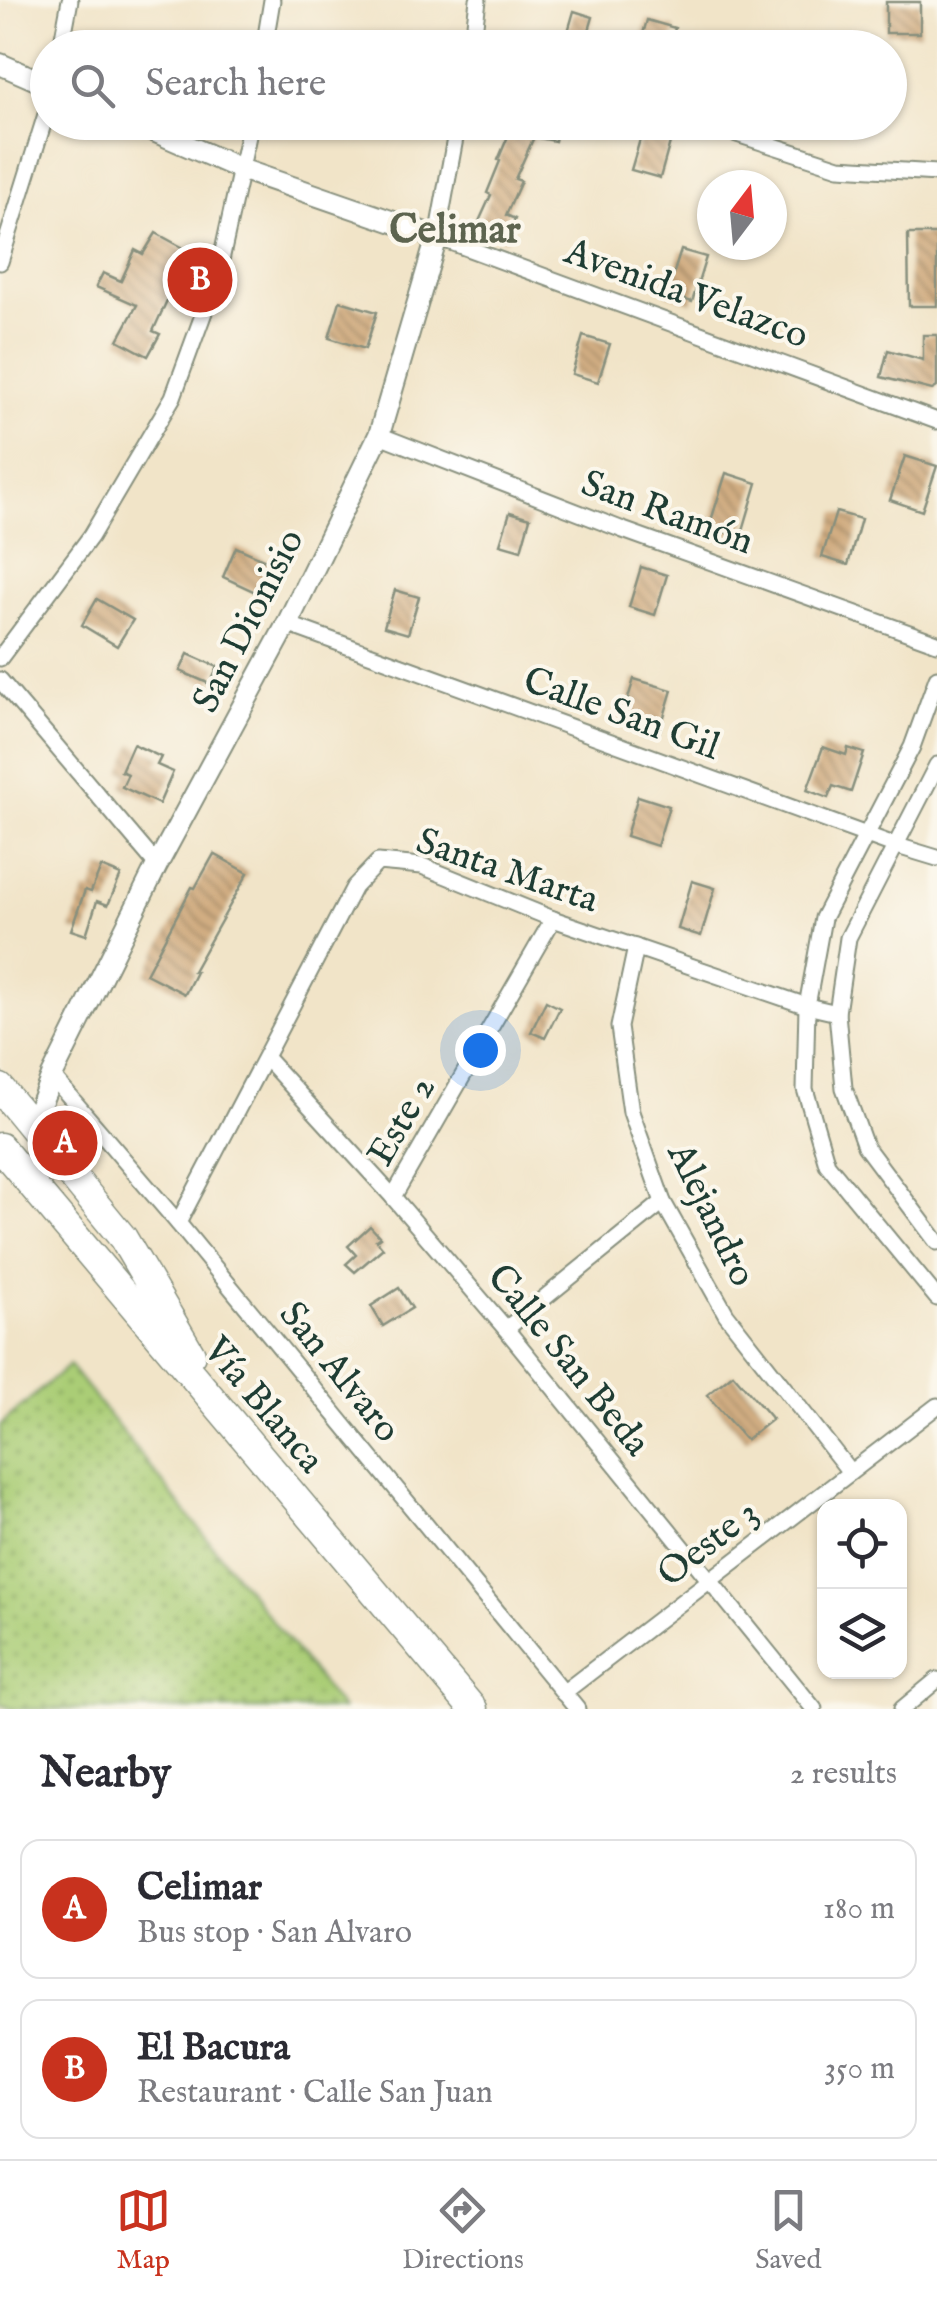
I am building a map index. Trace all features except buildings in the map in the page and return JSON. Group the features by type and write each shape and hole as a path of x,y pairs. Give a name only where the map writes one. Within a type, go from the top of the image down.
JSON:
{"highway":[{"path":"0,1088 122,1238 230,1420"},
{"name":"Vía Blanca","path":"0,1147 473,1709"}],"street":[{"path":"64,30 70,0"},
{"path":"267,30 272,0"},
{"path":"474,30 478,0"},
{"path":"0,64 30,77"},
{"path":"0,262 38,140"},
{"name":"Avenida Velazco","path":"174,140 243,170 937,421"},
{"path":"0,658 92,536 172,397 218,274 248,140"},
{"name":"San Dionisio","path":"32,1125 52,1076 157,865 287,624 378,435 436,237 455,140"},
{"path":"754,140 839,168 937,173"},
{"name":"San Ramón","path":"378,435 623,530 937,643"},
{"name":"Calle San Gil","path":"287,624 937,858"},
{"path":"937,678 912,747 823,918 807,1006 806,1089 827,1164 937,1298"},
{"path":"0,680 157,865"},
{"path":"937,765 848,938 838,1013 844,1088 864,1146 937,1242"},
{"name":"Santa Marta","path":"178,1222 354,887 378,862 422,866 553,919 807,1006 838,1013"},
{"name":"Este 2","path":"394,1197 553,919"},
{"name":"Alejandro","path":"636,947 618,1027 631,1112 663,1202 726,1314 850,1472"},
{"name":"Calle San Beda","path":"266,1058 394,1197 506,1329 814,1709"},
{"name":"San Alvaro","path":"52,1076 178,1222 577,1709"},
{"path":"506,1329 663,1202"},
{"name":"Oeste 3","path":"564,1693 937,1406"},
{"path":"902,1709 937,1680"}],"green space":[{"path":"69,1365 342,1709 14,1709 0,1705 0,1425"}],"place":[{"name":"El Bacura","path":"200,280"},
{"name":"Celimar","path":"65,1143"}],"district":[{"name":"Celimar","path":"455,228"}]}
